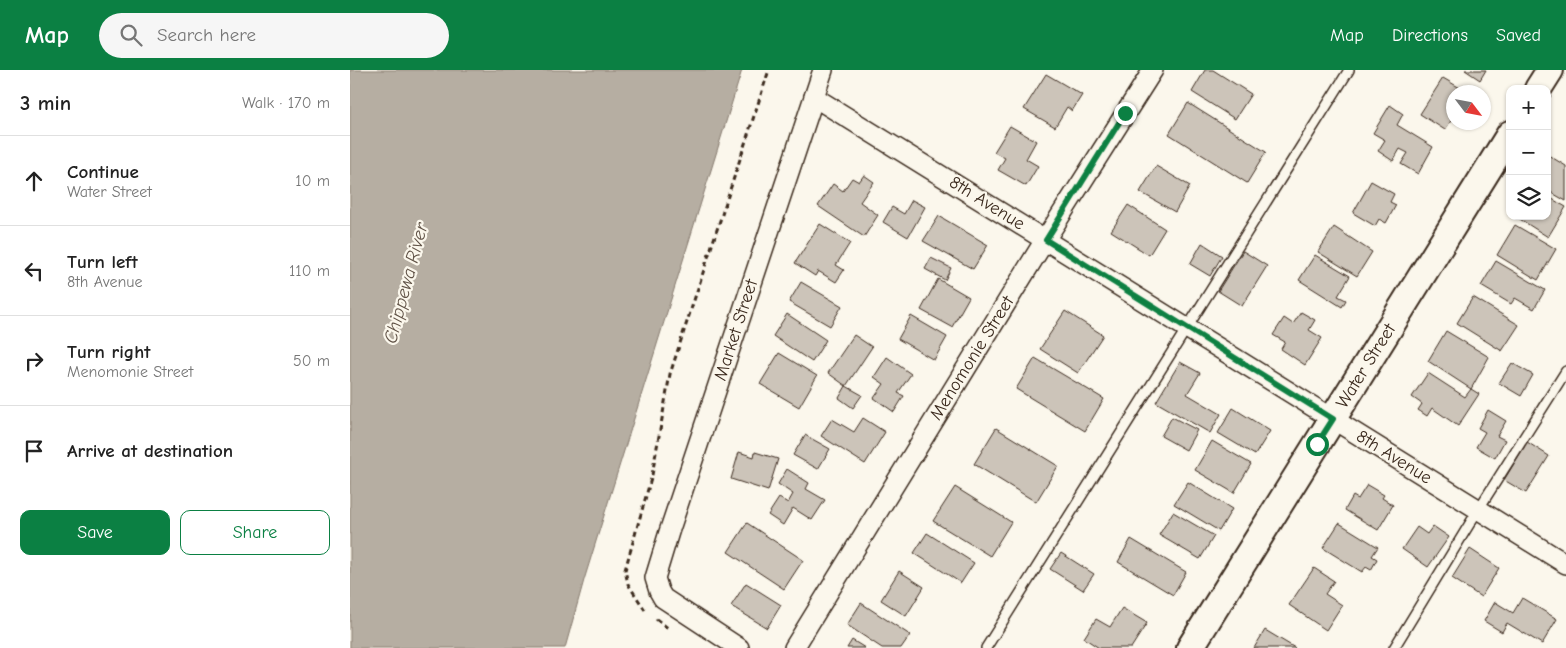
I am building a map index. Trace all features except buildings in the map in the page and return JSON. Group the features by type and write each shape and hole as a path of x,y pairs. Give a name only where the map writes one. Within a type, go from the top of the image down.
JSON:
{"main road":[{"path":"1541,85 1550,70"},
{"name":"Water Street","path":"1190,648 1506,140"}],"street":[{"name":"Market Street","path":"739,648 662,598 655,578 823,70"},
{"name":"Menomonie Street","path":"794,648 1153,70"},
{"name":"8th Avenue","path":"814,97 1566,564"}],"lane":[{"path":"986,648 1349,70"},
{"path":"1394,648 1566,371"}],"path":[{"path":"635,596 628,584 625,570 652,474 670,374 769,70"}],"water":[{"name":"Chippewa River","path":"350,70 742,70 584,580 565,648 350,648"}],"route":[{"path":"1125,113 1046,240 1333,419 1317,444"}]}
